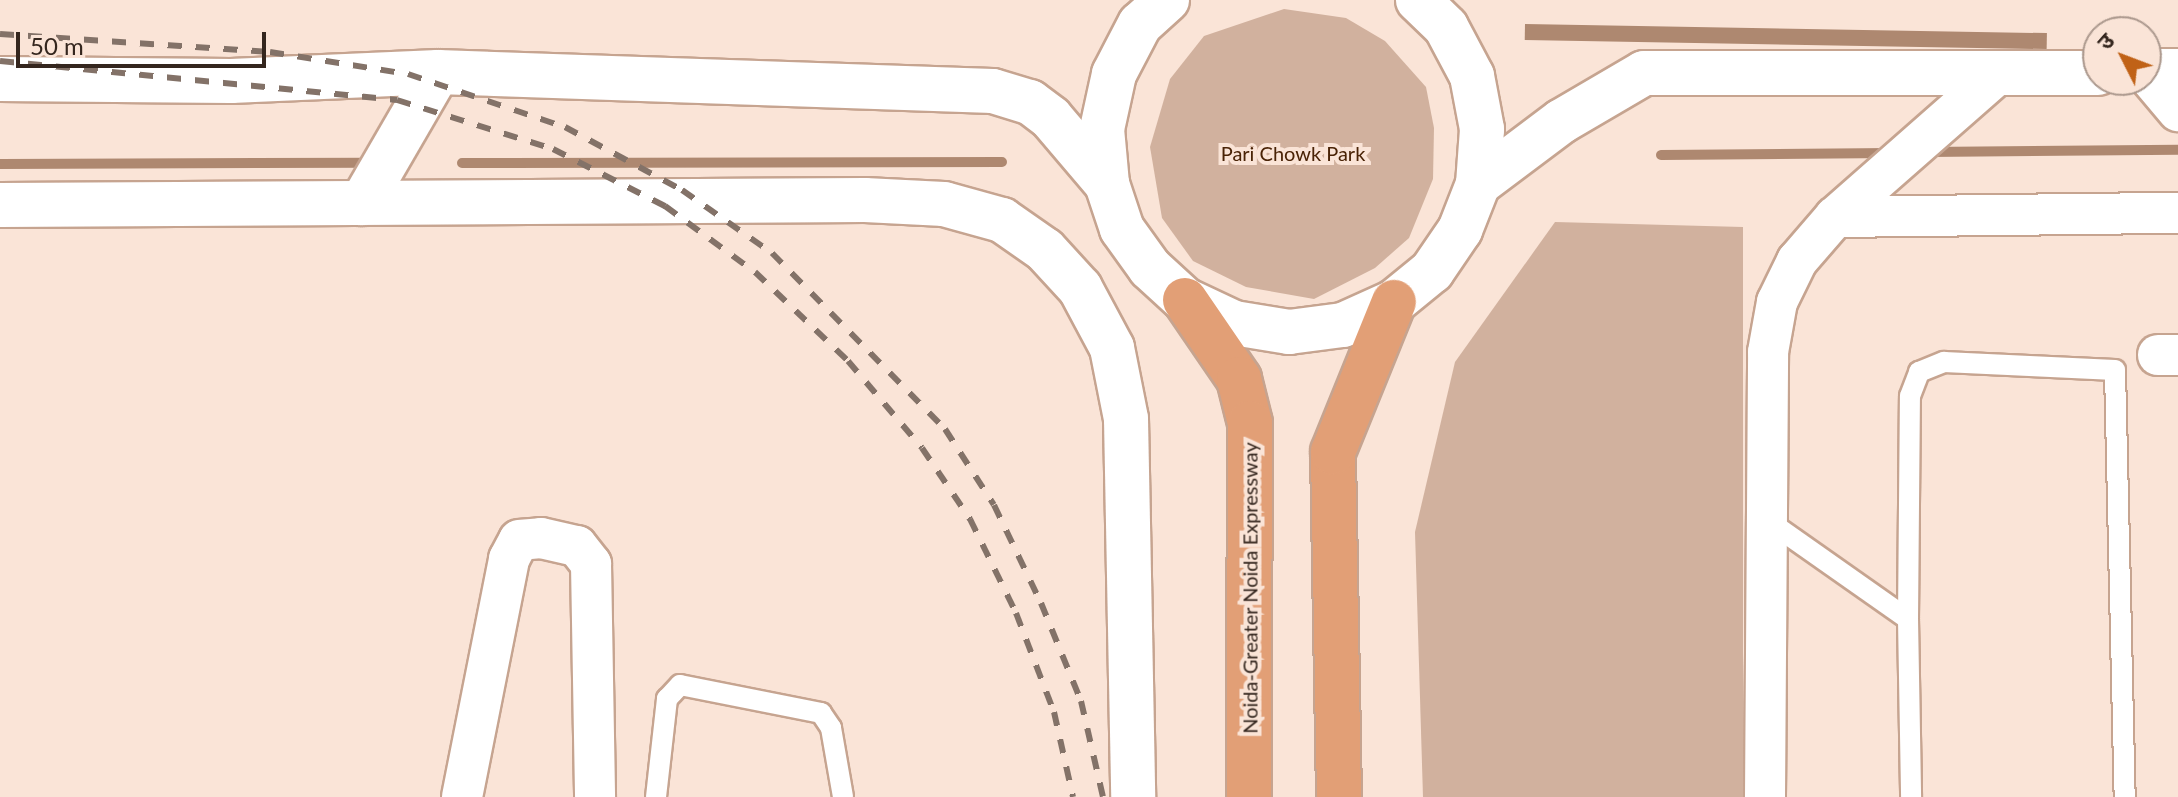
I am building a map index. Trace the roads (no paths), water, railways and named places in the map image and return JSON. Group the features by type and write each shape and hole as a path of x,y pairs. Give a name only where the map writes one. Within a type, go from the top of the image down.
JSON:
{"highway":[{"name":"Noida-Greater Noida Expressway","path":"1185,300 1239,379 1250,423 1249,797"},
{"path":"1339,797 1333,452 1394,302"}],"main road":[{"path":"1167,0 1140,24 1114,74 1102,129 1107,184 1122,229 1185,300 1234,323 1289,332 1343,325 1394,302 1453,241 1478,184 1482,129 1472,76 1446,27 1418,0"},
{"path":"0,79 231,81 438,72 993,91 1030,102 1051,118 1107,184"},
{"path":"362,203 438,72"},
{"path":"1478,184 1562,121 1644,73 1993,78 2082,74"},
{"path":"0,205 944,204 1002,220 1045,250 1080,288 1112,348 1126,419 1133,797"}],"street":[{"path":"1765,797 1768,352 1777,302 1797,261 1835,217 1952,120 1993,78"},
{"path":"2162,92 2178,111"},
{"path":"1835,217 2178,213"},
{"path":"462,797 509,559 519,540 541,538 577,546 591,564 595,797"}],"lane":[{"path":"1911,797 1908,619 1910,396 1919,372 1944,362 2115,370 2125,797"},
{"path":"1767,520 1908,619"},
{"path":"656,797 667,699 680,685 821,713 831,728 843,797"}],"waterway":[{"path":"1927,152 2178,150"},
{"path":"1661,155 1891,153"},
{"path":"462,163 1002,162"},
{"path":"0,164 370,163"}],"railway":[{"path":"0,34 270,52 408,74 565,127 682,190 772,253 945,429 994,505 1041,603 1081,701 1103,797"},
{"path":"0,61 397,100 553,149 665,206 755,272 848,361 922,448 970,519 1016,613 1054,712 1073,797"}],"park label":[{"name":"Pari Chowk Park","path":"1293,153"}]}
